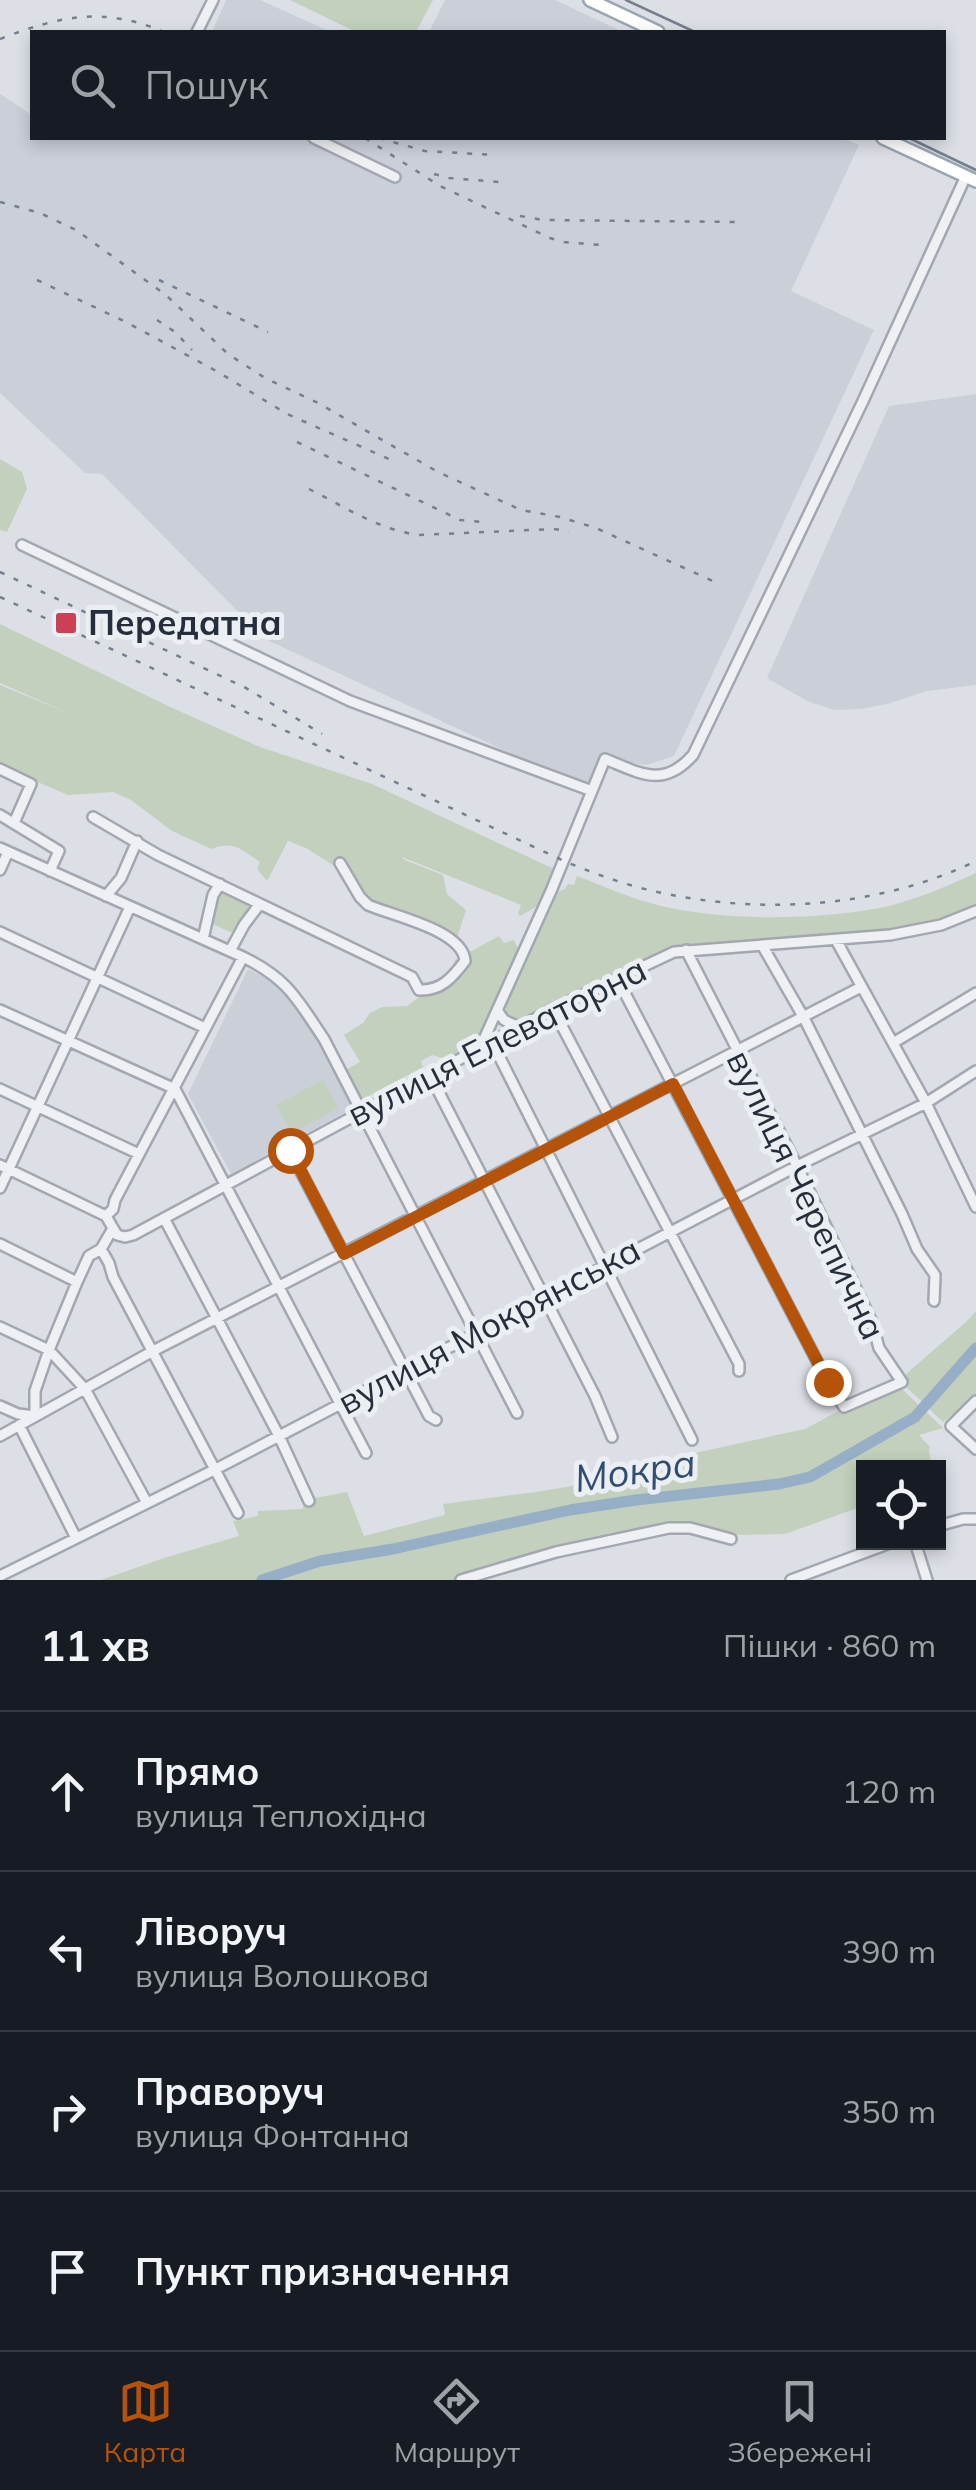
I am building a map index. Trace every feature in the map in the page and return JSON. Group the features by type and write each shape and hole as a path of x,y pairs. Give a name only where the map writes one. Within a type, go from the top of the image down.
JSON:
{"main road":[{"path":"590,0 654,30"},
{"path":"886,140 971,179"}],"street":[{"path":"198,30 213,0"},
{"path":"318,140 395,177"},
{"path":"480,1048 605,760 650,777 665,776 693,755 971,179"},
{"path":"22,545 350,701 592,790"},
{"path":"0,768 32,784 14,823"},
{"path":"0,815 59,851 50,871"},
{"path":"93,817 158,855 412,977 419,990 436,989 448,983 465,962 459,946 435,930 368,905 340,863"},
{"path":"106,896 121,878 136,842"},
{"path":"0,870 4,850 278,976 324,1039 517,1414"},
{"path":"203,939 213,894 220,884"},
{"path":"230,951 259,905"},
{"path":"0,1188 5,1167 38,1107 130,907"},
{"name":"вулиця Елеваторна","path":"112,1230 125,1237 164,1218 553,1009 674,952 917,931 976,911"},
{"path":"0,932 206,1028"},
{"path":"836,940 926,1103 976,1207"},
{"path":"762,945 804,1018 917,1250 936,1275 934,1301"},
{"name":"вулиця Черепична","path":"686,950 872,1322 879,1348 902,1382 844,1406 732,1199"},
{"path":"106,1216 243,957"},
{"path":"617,978 732,1199"},
{"path":"0,1436 152,1352 861,987"},
{"path":"893,1043 976,993"},
{"path":"553,1009 739,1370"},
{"path":"0,1010 174,1088 366,1453"},
{"path":"497,1010 504,1020 519,1027"},
{"path":"492,1042 692,1440"},
{"name":"вулиця Мокрянська","path":"0,1576 214,1470 796,1166 926,1103 976,1071"},
{"path":"430,1075 612,1436"},
{"path":"0,1089 139,1154"},
{"path":"290,1150 404,1372 429,1416 436,1420"},
{"path":"5,1167 106,1216 112,1230 101,1249 89,1256 76,1282 33,1398 35,1416"},
{"path":"164,1218 309,1500"},
{"path":"0,1244 76,1282"},
{"path":"101,1249 238,1513"},
{"path":"0,1327 49,1350 85,1389 147,1504"},
{"path":"976,1401 952,1426 976,1449"},
{"path":"0,1406 35,1416"},
{"path":"19,1425 76,1538"},
{"path":"946,1524 976,1519"},
{"path":"461,1580 556,1552 670,1528 690,1528 731,1539"},
{"path":"792,1580 872,1550"},
{"path":"917,1550 927,1580"}],"shaded area":[{"path":"226,0 260,0 327,30 213,30"},
{"path":"445,0 555,0 619,30 430,30"},
{"path":"0,94 30,114 30,140 847,140 859,145 791,291 874,330 674,756 646,765 605,760 592,791 265,639 102,474 85,473 0,393"},
{"path":"976,394 976,685 927,691 861,709 834,710 807,701 767,678 889,406"},
{"path":"248,969 273,982 291,1001 323,1047 353,1108 231,1174 188,1094"}],"green space":[{"path":"290,0 433,0 417,30 352,30"},
{"path":"0,459 22,472 27,489 7,532 0,530"},
{"path":"0,624 260,747 372,784 554,869 541,904 520,916 521,905 402,857 443,875 447,894 466,910 457,938 369,900 351,889 342,871 288,841 267,881 257,869 260,862 242,850 232,846 211,849 172,831 131,800 113,792 68,795 0,766 0,685 73,715 0,683"},
{"path":"976,873 976,907 940,922 883,933 665,952 521,1021 514,1022 506,1016 506,1005 559,891 568,884 574,885 577,876 676,909 737,916 801,917 889,906"},
{"path":"221,888 254,906 237,935 210,923"},
{"path":"499,936 504,943 514,940 518,958 478,1045 448,1060 432,1055 421,1061 423,1067 359,1101 344,1071 360,1062 344,1035 382,1007 407,1006 449,975 455,960"},
{"path":"323,1080 338,1108 292,1133 276,1105"},
{"path":"976,1311 976,1395 943,1422 899,1380"},
{"path":"901,1388 943,1428 919,1435 930,1447 931,1460 856,1460 856,1509 785,1534 733,1535 649,1527 541,1552 455,1580 101,1580 239,1536 233,1521 258,1516 258,1511 303,1509 304,1500 347,1492 364,1536 445,1515 443,1504 691,1466 690,1454 805,1429 885,1390"}],"waterway":[{"name":"Мокра","path":"262,1580 320,1561 570,1510 810,1477 915,1417 976,1348"}],"tram line":[{"path":"626,0 691,30"},
{"path":"913,140 976,170"}],"railway":[{"path":"0,39 82,17 121,19 158,30"},
{"path":"368,140 440,186 550,238 601,245"},
{"path":"386,140 425,151 494,155"},
{"path":"434,174 499,182"},
{"path":"0,202 40,213 76,230 166,295 228,354 438,472 521,510 596,528 715,582"},
{"path":"520,216 543,220 737,222"},
{"path":"37,280 126,322 287,414 389,459"},
{"path":"159,280 268,332"},
{"path":"157,320 192,350"},
{"path":"297,442 460,520 483,522"},
{"path":"309,489 376,523 419,535 569,531"},
{"path":"0,572 246,688 322,734"},
{"path":"0,597 564,861 637,887 721,902 809,904 895,890 976,861"}],"place":[{"name":"Передатна","path":"66,623"}],"route":[{"path":"290,1150 344,1254 673,1084 828,1382"}]}
